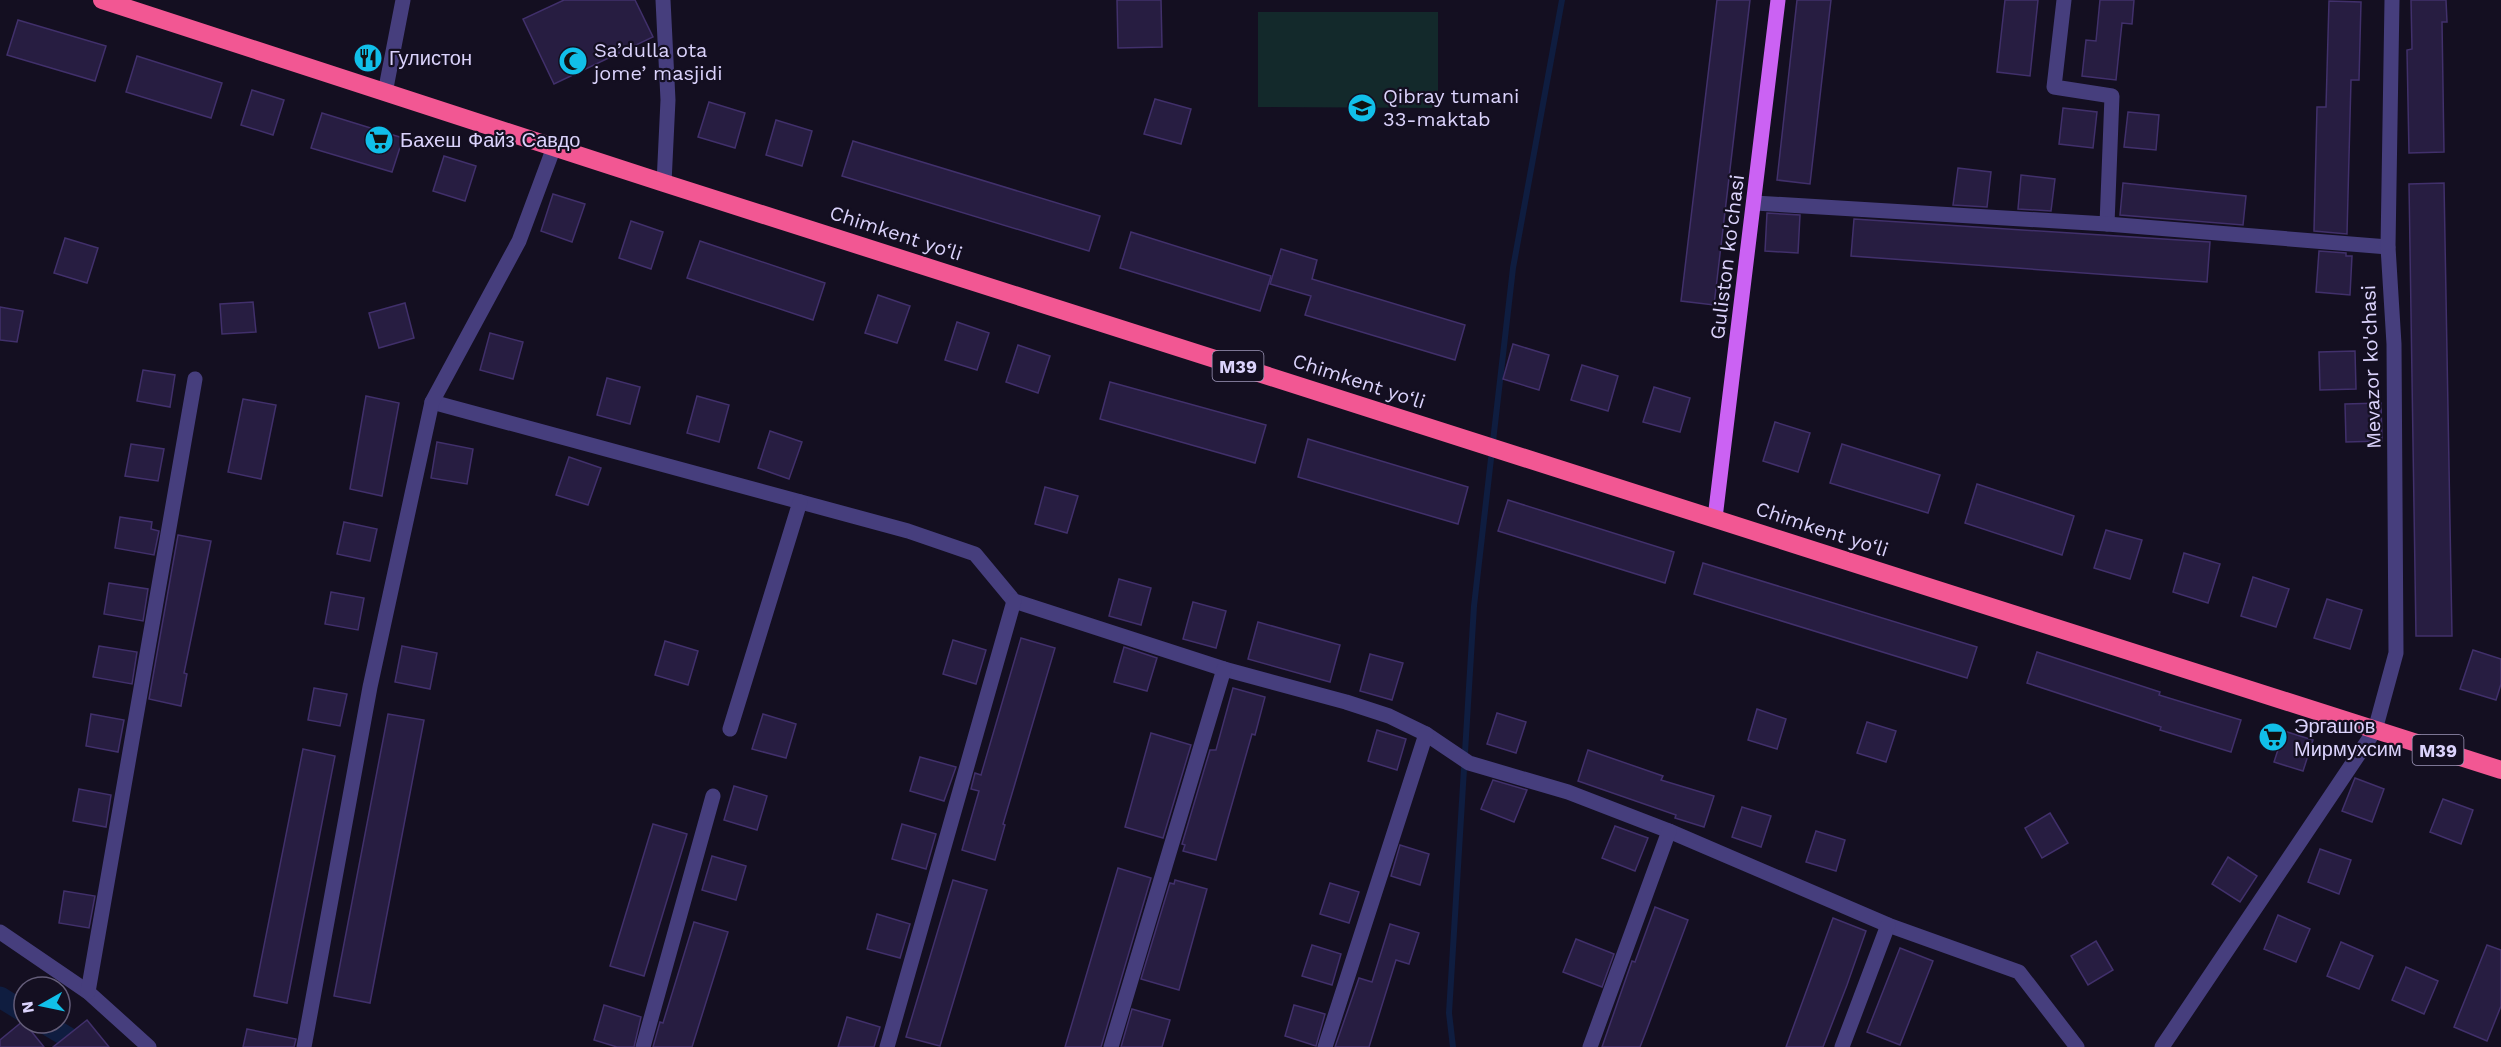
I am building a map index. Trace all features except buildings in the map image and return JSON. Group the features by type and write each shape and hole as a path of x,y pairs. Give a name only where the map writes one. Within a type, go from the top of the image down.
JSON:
{"highway":[{"name":"Chimkent yo‘li","path":"102,0 664,183 2501,770"}],"main road":[{"name":"Guliston ko'chasi","path":"1715,518 1778,0"}],"street":[{"path":"385,93 404,0"},
{"path":"663,0 668,100 664,183"},
{"path":"2064,0 2054,87 2112,96 2107,224"},
{"name":"Mevazor ko'chasi","path":"2162,1047 2375,730 2396,653 2394,344 2388,248 2392,0"},
{"path":"304,1047 370,687 432,402 519,241 554,147"},
{"path":"1755,202 2107,224 2388,248"},
{"path":"88,992 195,379"},
{"path":"432,402 908,531 975,554 1014,600 1224,669 1389,716 1426,734 1469,763 1568,792 1668,831 1888,925 2019,972 2077,1047"},
{"path":"730,729 800,502"},
{"path":"887,1047 1014,600"},
{"path":"1112,1047 1224,669"},
{"path":"1325,1047 1426,734"},
{"path":"643,1047 713,796"},
{"path":"1590,1047 1668,831"},
{"path":"1842,1047 1888,925"},
{"path":"0,932 88,992 149,1047"}],"green space":[{"path":"1258,12 1438,12 1438,108 1258,107"}],"waterway":[{"path":"1453,1047 1449,1013 1474,606 1513,268 1562,0"},
{"path":"0,997 12,1004"},
{"path":"64,1035 84,1047"}],"place":[{"name":"Гулистон","path":"368,58"},
{"name":"Sa’dulla ota jome’ masjidi","path":"573,61"},
{"name":"Qibray tumani 33-maktab","path":"1362,108"},
{"name":"Бахеш Файз Савдо","path":"379,140"},
{"name":"Эргашов Мирмухсим","path":"2273,737"}]}
